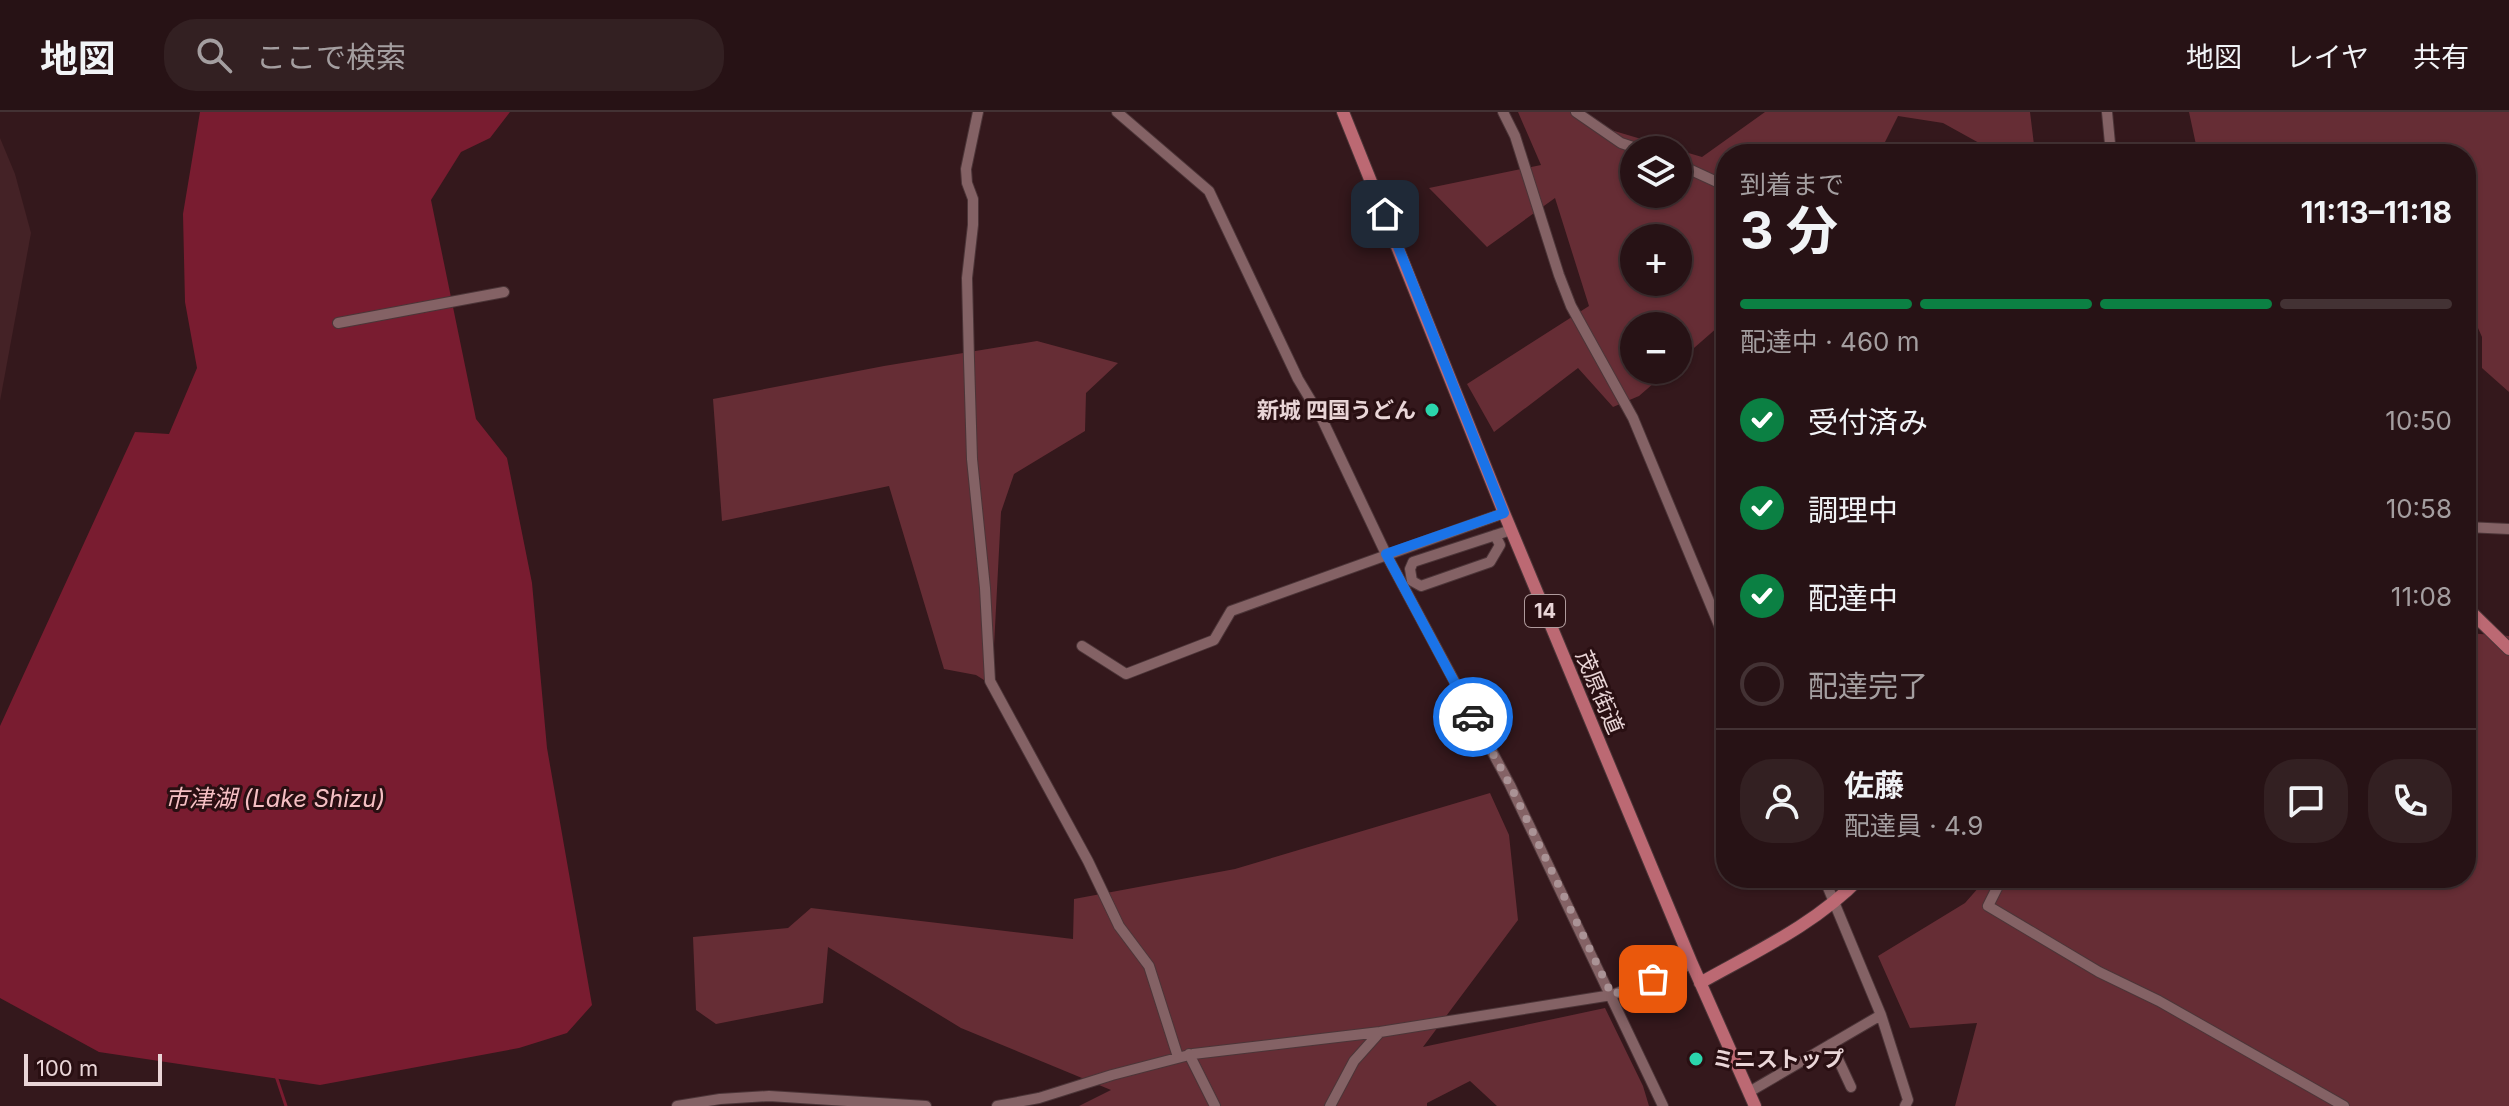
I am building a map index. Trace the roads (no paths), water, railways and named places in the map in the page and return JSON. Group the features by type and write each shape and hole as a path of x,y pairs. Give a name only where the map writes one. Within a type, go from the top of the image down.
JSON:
{"main road":[{"name":"茂原街道","path":"1343,112 1511,530 1700,983 1755,1106"},
{"path":"2476,617 2509,649"},
{"path":"1700,983 1834,904 1850,888"}],"street":[{"path":"978,112 966,169 973,199 967,278 972,459 985,588 990,681 1088,861 1119,926 1149,966 1184,1056 1215,1106"},
{"path":"1117,112 1209,191 1386,554 1510,785 1663,1106"},
{"path":"1503,112 1515,136 1563,285 1633,418 1716,618"},
{"path":"1576,112 1620,142"},
{"path":"2107,112 2110,144"},
{"path":"1692,170 1716,182"},
{"path":"338,323 499,294"},
{"path":"1082,646 1126,674 1214,640 1231,611 1504,513"},
{"path":"2476,527 2509,529"},
{"path":"1495,535 1500,545 1490,562 1421,586 1412,581 1410,569 1413,562 1495,535 1511,530"},
{"path":"1828,888 1881,1015 1908,1100 1905,1106"},
{"path":"1997,888 1988,906 2099,972 2159,1001 2344,1106"},
{"path":"997,1106 1039,1098 1184,1056 1380,1032 1612,995 1692,964"},
{"path":"1749,1092 1881,1015"},
{"path":"1330,1106 1354,1061 1380,1032"},
{"path":"1831,1044 1851,1087"},
{"path":"677,1106 769,1096 926,1106"}],"water":[{"name":"市津湖 (Lake Shizu)","path":"200,112 510,112 490,138 461,152 431,200 476,419 507,458 532,583 547,748 592,1005 567,1033 519,1048 320,1085 99,1052 0,998 0,726 135,432 169,434 197,368 185,302 183,214"}],"waterway":[{"path":"276,1076 286,1106"}],"place":[{"name":"新城 四国うどん","path":"1432,410"},
{"name":"ミニストップ","path":"1696,1059"}]}
